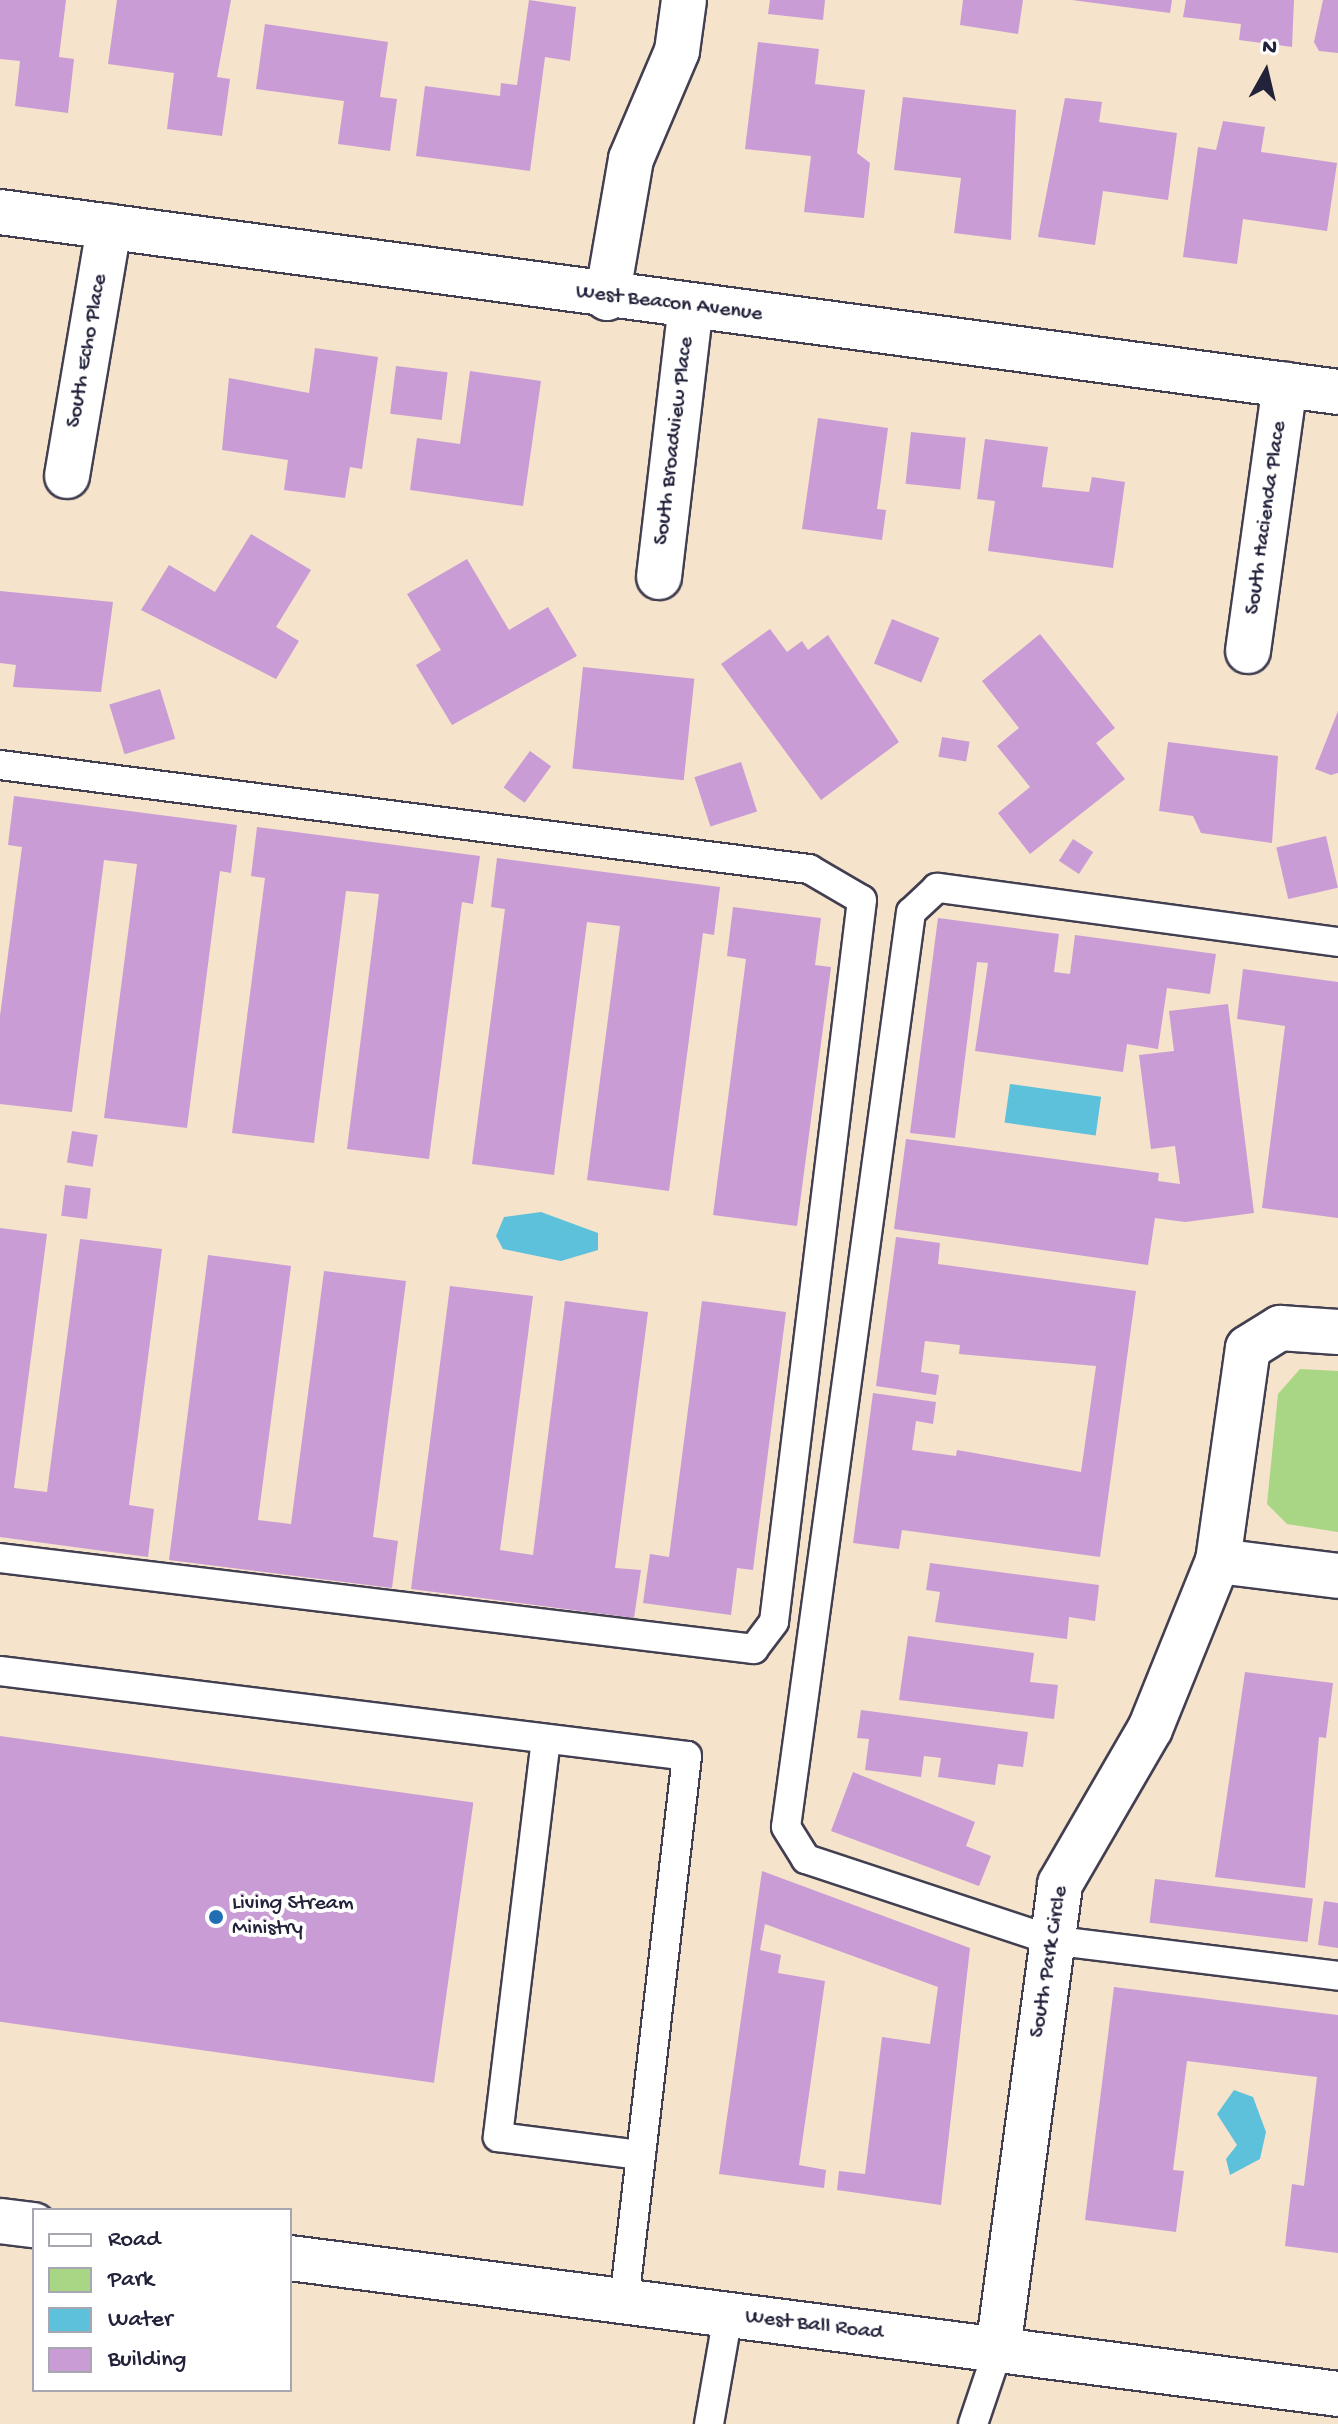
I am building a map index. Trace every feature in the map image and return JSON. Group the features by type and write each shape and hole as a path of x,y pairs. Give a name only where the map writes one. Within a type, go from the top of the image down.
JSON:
{"street":[{"path":"607,298 631,159 677,51 684,0"},
{"name":"West Beacon Avenue","path":"0,212 607,298 691,306 1338,392"},
{"name":"South Echo Place","path":"67,476 109,227"},
{"name":"South Broadview Place","path":"659,577 691,306"},
{"name":"South Hacienda Place","path":"1248,651 1285,385"},
{"name":"South Park Circle","path":"998,2350 1051,1940 1068,1864 1150,1729 1218,1561 1248,1348 1280,1328 1338,1332"},
{"path":"1218,1561 1338,1576"},
{"path":"0,2221 32,2225"},
{"name":"West Ball Road","path":"292,2258 1338,2394"}],"lane":[{"path":"0,765 809,869 862,900 774,1622 754,1649 0,1558"},
{"path":"1338,942 937,888 911,912 786,1827 806,1859 1051,1940 1338,1976"},
{"path":"0,1671 687,1756 624,2302"},
{"path":"546,1739 498,2137 641,2155"},
{"path":"709,2424 728,2315"},
{"path":"973,2424 998,2350"}],"green space":[{"path":"1300,1369 1338,1371 1338,1532 1287,1524 1267,1504 1278,1394"}],"water":[{"path":"1010,1084 1101,1097 1096,1135 1005,1123"},
{"path":"541,1212 598,1233 598,1250 561,1261 503,1249 496,1236 504,1217"},
{"path":"1234,2090 1253,2097 1266,2132 1260,2159 1230,2175 1226,2159 1237,2145 1217,2114"}],"building":[{"path":"0,0 66,0 59,57 74,59 68,113 15,106 20,61 0,59"},
{"path":"117,0 231,0 217,77 230,79 222,136 167,129 174,73 108,64"},
{"path":"529,0 576,7 570,61 545,57 530,171 416,156 425,86 500,96 501,83 517,85"},
{"path":"770,0 825,0 823,20 768,14"},
{"path":"963,0 1023,0 1018,34 960,25"},
{"path":"1072,0 1172,0 1170,13"},
{"path":"1186,0 1294,0 1292,47 1239,40 1241,24 1183,17"},
{"path":"1323,0 1338,0 1338,53 1319,51 1314,42"},
{"path":"265,24 388,42 380,97 397,99 390,151 338,144 344,101 256,89"},
{"path":"758,42 819,49 815,84 865,90 857,153 870,163 864,218 804,212 811,156 745,149"},
{"path":"903,97 1016,110 1011,240 954,233 961,178 894,170"},
{"path":"1065,98 1102,102 1099,122 1177,133 1168,200 1103,191 1095,245 1038,237"},
{"path":"1223,121 1265,127 1261,152 1337,163 1327,231 1243,219 1237,264 1183,257 1198,147 1216,150"},
{"path":"315,348 378,357 362,469 350,467 345,498 284,490 288,460 222,450 229,378 309,393"},
{"path":"396,366 448,372 442,420 390,414"},
{"path":"470,371 541,381 523,506 410,490 417,438 460,444"},
{"path":"818,418 888,428 877,509 886,510 882,540 802,529"},
{"path":"911,432 966,438 960,489 906,484"},
{"path":"985,439 1048,447 1042,487 1089,492 1092,477 1125,482 1113,568 988,551 995,501 977,499"},
{"path":"251,534 311,570 276,627 299,641 276,679 141,610 169,565 215,592"},
{"path":"467,559 509,630 548,607 577,656 452,725 416,665 441,650 407,594"},
{"path":"0,591 113,602 101,692 13,687 16,665 0,663"},
{"path":"892,619 939,638 921,683 874,664"},
{"path":"770,629 787,652 802,641 808,650 828,635 899,742 821,800 721,664"},
{"path":"1040,634 1115,728 1096,743 1125,779 1030,854 998,813 1030,787 997,746 1019,728 982,681"},
{"path":"583,667 694,679 684,780 572,768"},
{"path":"160,689 175,739 125,754 109,704"},
{"path":"1338,711 1338,773 1331,775 1315,769"},
{"path":"942,737 970,742 966,762 939,757"},
{"path":"1168,742 1278,756 1272,843 1201,833 1193,816 1159,811"},
{"path":"530,751 551,766 525,803 504,787"},
{"path":"741,762 757,811 710,827 694,777"},
{"path":"14,796 237,825 231,873 220,871 187,1128 104,1118 137,864 104,860 72,1112 0,1104 0,1016 22,847 8,845"},
{"path":"257,827 480,856 473,904 462,902 429,1159 347,1149 379,894 346,891 314,1143 232,1133 265,878 251,876"},
{"path":"1326,836 1338,888 1288,899 1276,847"},
{"path":"1073,839 1093,852 1079,874 1059,861"},
{"path":"497,858 720,887 714,935 703,933 669,1191 587,1180 620,926 587,922 554,1175 472,1164 505,909 491,907"},
{"path":"733,907 821,918 815,965 831,967 797,1226 713,1215 746,959 727,956"},
{"path":"938,918 1059,934 1054,972 1070,974 1075,935 1216,954 1210,994 1167,988 1158,1049 1127,1044 1123,1072 975,1051 988,963 977,962 955,1138 910,1133"},
{"path":"1243,969 1338,982 1338,1218 1262,1208 1285,1026 1237,1019"},
{"path":"1228,1004 1254,1213 1185,1222 1155,1218 1148,1265 894,1229 906,1139 1159,1173 1158,1181 1180,1184 1175,1146 1151,1149 1139,1055 1174,1051 1169,1011"},
{"path":"72,1131 98,1135 93,1167 67,1163"},
{"path":"65,1185 91,1188 87,1219 61,1216"},
{"path":"0,1228 47,1234 14,1488 47,1492 80,1239 162,1249 129,1505 154,1509 148,1557 0,1537"},
{"path":"896,1237 940,1243 938,1264 1136,1291 1100,1557 902,1530 899,1549 853,1543 873,1393 936,1402 933,1424 916,1421 912,1450 956,1456 957,1450 1081,1472 1096,1366 959,1354 960,1345 925,1341 921,1372 939,1375 936,1395 876,1386"},
{"path":"208,1255 291,1266 258,1520 291,1524 324,1271 406,1281 373,1537 398,1541 392,1588 169,1560"},
{"path":"450,1286 533,1296 500,1550 533,1555 565,1301 648,1312 615,1568 641,1570 634,1618 411,1589"},
{"path":"702,1301 786,1312 753,1570 737,1568 731,1615 643,1603 650,1554 669,1557"},
{"path":"930,1563 1099,1585 1095,1621 1069,1617 1067,1639 935,1622 940,1592 926,1590"},
{"path":"908,1636 1034,1653 1030,1682 1058,1685 1054,1719 899,1700"},
{"path":"1245,1672 1333,1683 1326,1738 1319,1737 1305,1888 1215,1877"},
{"path":"861,1710 1028,1732 1023,1767 998,1764 995,1785 938,1777 941,1758 924,1756 921,1777 865,1770 869,1739 857,1738"},
{"path":"0,1736 473,1803 434,2083 0,2022"},
{"path":"853,1772 975,1822 966,1846 991,1856 979,1886 831,1831"},
{"path":"762,1871 970,1948 941,2205 837,2190 839,2171 865,2174 882,2037 930,2044 938,1987 765,1924 760,1950 781,1955 778,1973 825,1981 799,2165 826,2170 824,2188 719,2174"},
{"path":"1155,1879 1313,1898 1307,1942 1150,1923"},
{"path":"1324,1901 1338,1903 1338,1948 1318,1945"},
{"path":"1114,1987 1338,2015 1338,2253 1285,2246 1292,2184 1304,2186 1317,2077 1187,2061 1173,2170 1184,2171 1176,2232 1085,2220"}],"place":[{"name":"Living Stream Ministry","path":"216,1917"}]}
